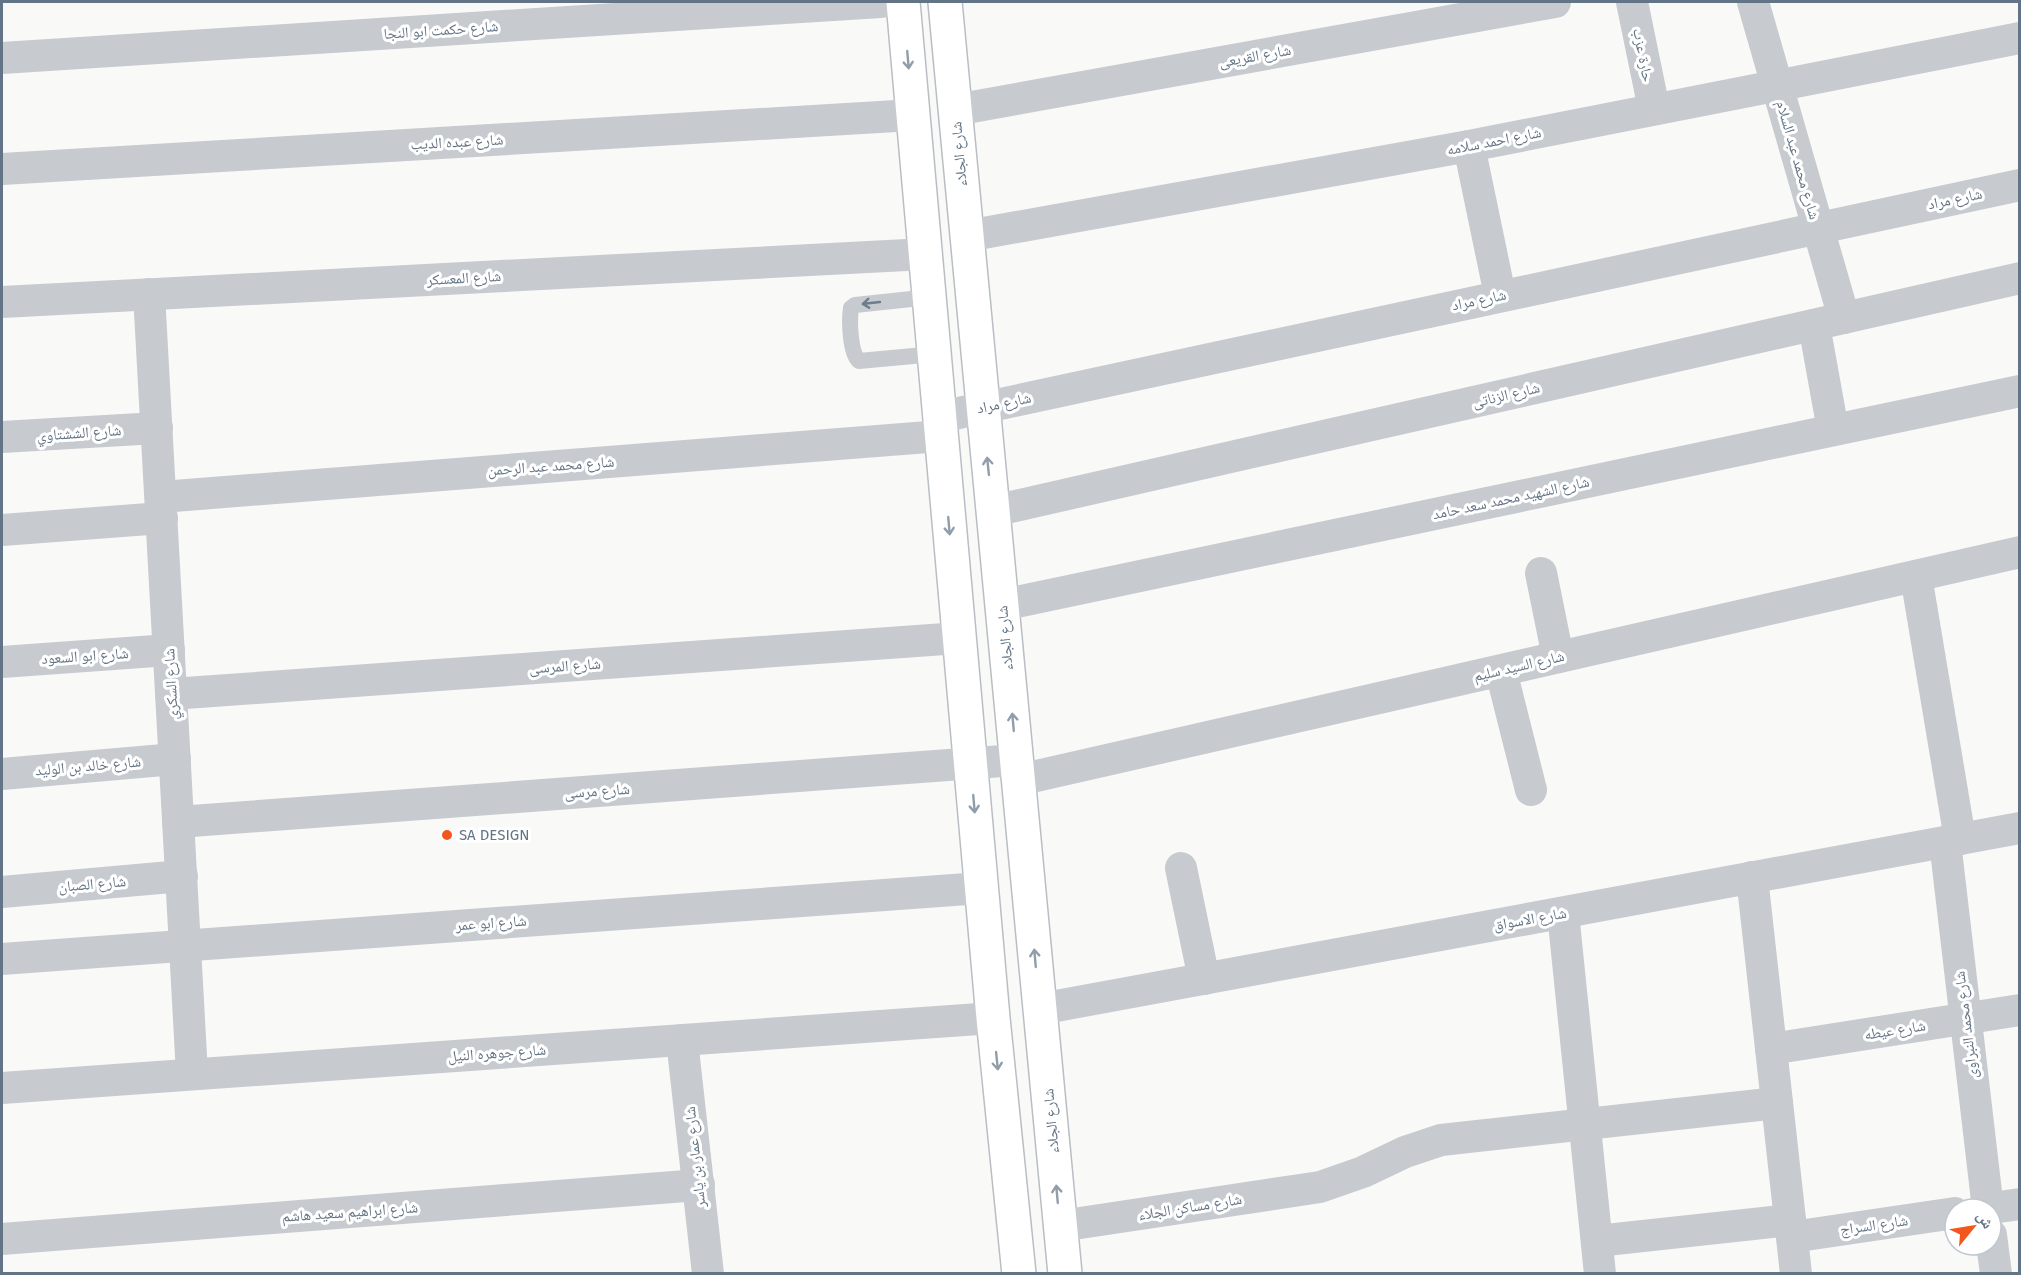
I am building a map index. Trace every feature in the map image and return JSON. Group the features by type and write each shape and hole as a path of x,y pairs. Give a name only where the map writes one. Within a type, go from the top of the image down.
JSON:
{"main road":[{"path":"903,2 981,888 1019,1274"},
{"name":"شارع الجلاء","path":"945,2 1065,1274"}],"street":[{"name":"شارع حكمت ابو النجا","path":"2,58 881,2"},
{"name":"شارع القريعى","path":"955,110 1556,2"},
{"name":"حارة عزب","path":"1632,2 1654,109"},
{"name":"شارع محمد عبد السلام","path":"1753,2 1844,318"},
{"name":"شارع احمد سلامه","path":"967,236 1469,146 2019,38"},
{"name":"شارع عبده الديب","path":"2,169 913,116"},
{"path":"1469,146 1500,295"},
{"name":"شارع مراد","path":"941,426 983,408 2019,185"},
{"name":"شارع المعسكر","path":"2,302 926,254"},
{"name":"شارع الزناتى","path":"993,511 2019,278"},
{"name":"شارع السكري","path":"149,294 192,1074"},
{"path":"1814,325 1833,430"},
{"name":"شارع الشهيد محمد سعد حامد","path":"1002,605 2019,391"},
{"name":"شارع محمد عبد الرحمن","path":"2,530 161,507 941,426"},
{"name":"شارع الششتاوي","path":"2,437 157,428"},
{"name":"شارع السيد سليم","path":"1017,770 1501,670 2019,552"},
{"path":"1541,573 1558,657"},
{"name":"شارع محمد النبراوى","path":"1916,576 1953,840 1966,1019 1986,1197"},
{"name":"شارع المرسى","path":"171,694 959,638"},
{"name":"شارع ابو السعود","path":"2,662 169,650"},
{"path":"1501,670 1531,790"},
{"name":"شارع خالد بن الوليد","path":"2,774 175,759"},
{"name":"شارع مرسى","path":"178,822 970,763 1017,770"},
{"name":"شارع الاسواق","path":"1040,1009 2019,828"},
{"path":"1181,868 1204,979"},
{"name":"شارع الصبان","path":"2,892 182,876"},
{"path":"1752,877 1796,1274"},
{"name":"شارع ابو عمر","path":"2,959 981,888"},
{"path":"1563,913 1600,1274"},
{"name":"شارع عيطه","path":"1771,1049 2019,1010"},
{"name":"شارع جوهره النيل","path":"2,1088 993,1018"},
{"name":"شارع عمار بن ياسر","path":"682,1040 708,1274"},
{"name":"شارع مساكن الجلاء","path":"1060,1226 1320,1187 1441,1140 1777,1103"},
{"name":"شارع ابراهيم سعيد هاشم","path":"2,1239 699,1185"},
{"path":"2003,1206 2019,1204"},
{"name":"شارع السراج","path":"1597,1241 1791,1229 1943,1214"},
{"path":"1994,1257 1996,1274"}],"lane":[{"path":"930,297 855,305 851,308 850,315 853,351 854,357 859,361 935,354"}],"place":[{"name":"SA DESIGN","path":"447,835"}]}
